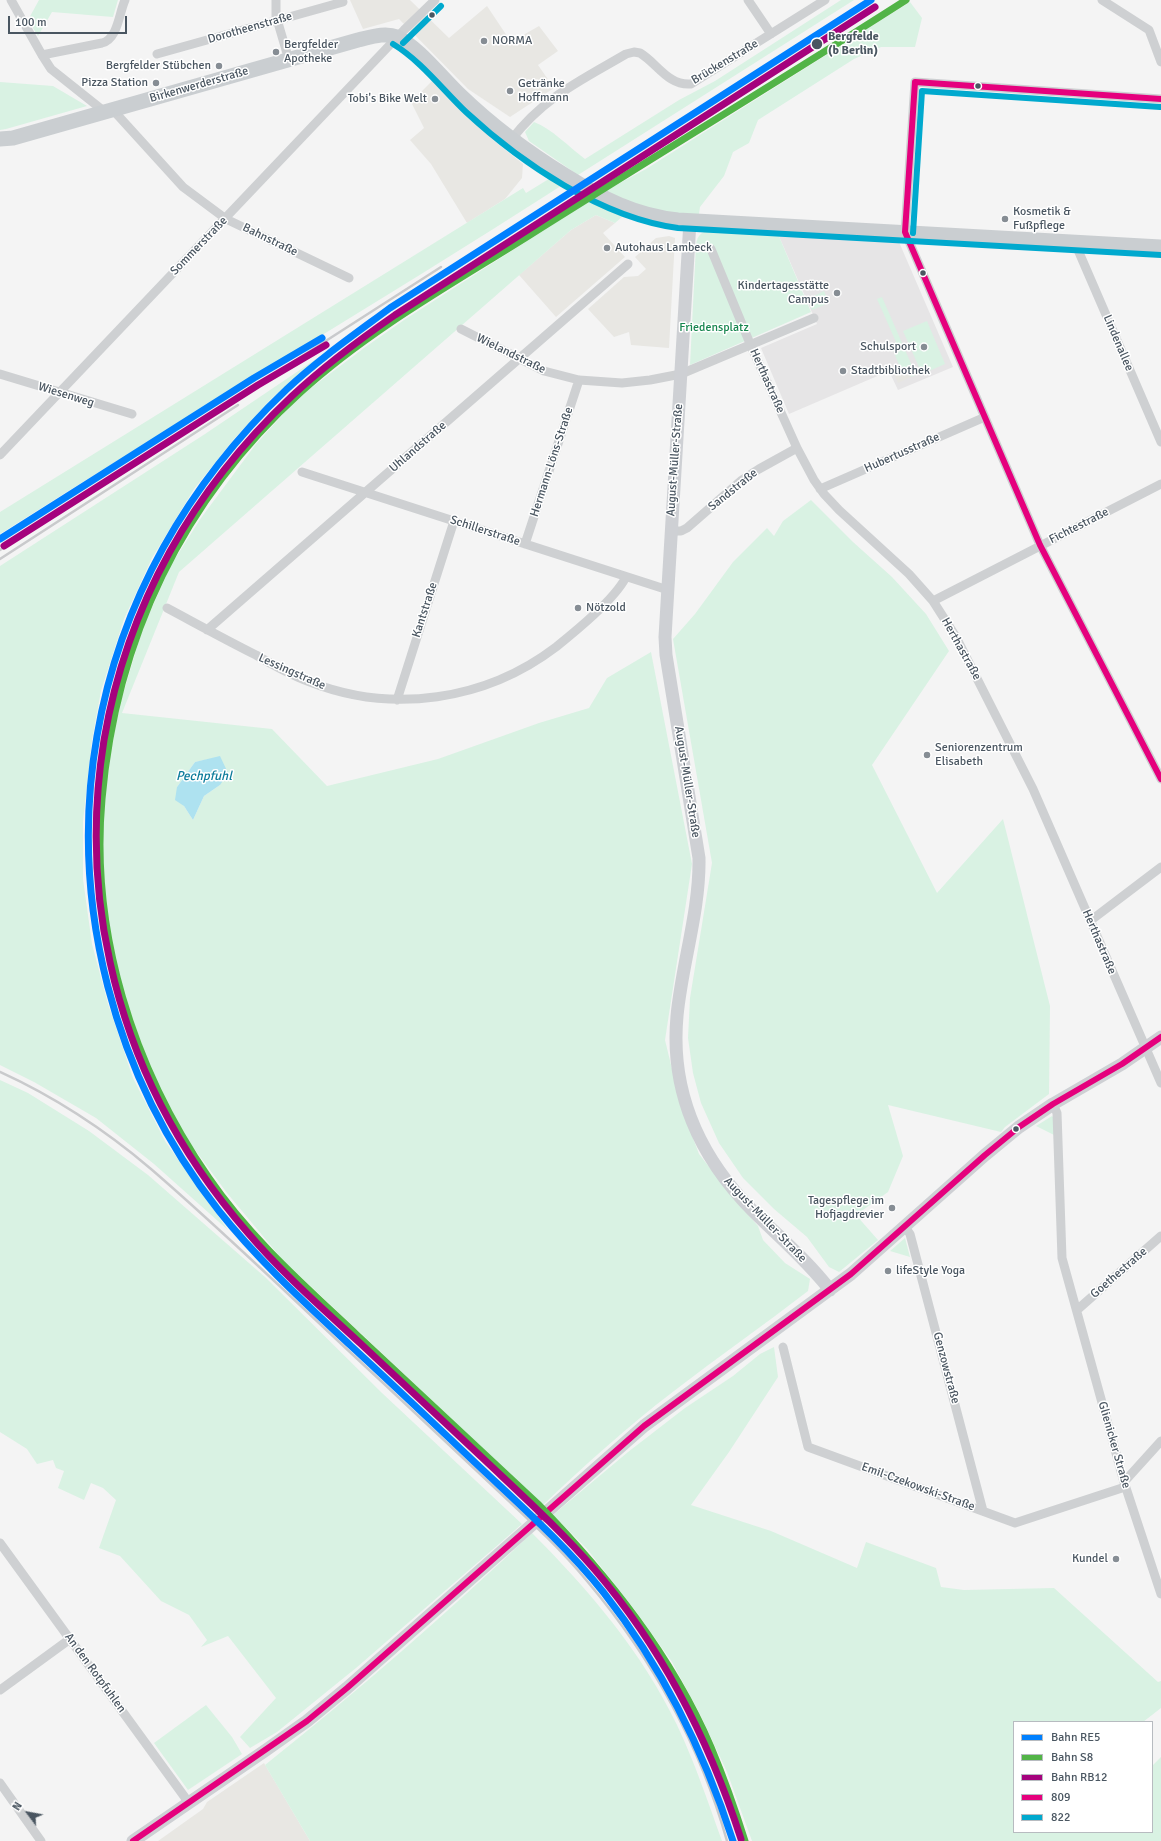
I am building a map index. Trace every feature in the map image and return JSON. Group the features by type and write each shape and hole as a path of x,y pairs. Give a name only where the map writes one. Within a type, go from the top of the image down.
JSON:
{"main road":[{"name":"Birkenwerderstraße","path":"0,139 13,138 377,35 398,37"},
{"path":"398,37 414,49 463,98 511,140 599,196 635,211 670,219 690,221 1161,247"},
{"name":"August-Müller-Straße","path":"690,221 665,637 666,655 699,858 698,882 677,1016 678,1059 681,1086 694,1127 716,1168 751,1209 802,1259 830,1290"},
{"path":"133,1841 307,1721 644,1426 830,1290 864,1263 1002,1141 1053,1104 1161,1038"}],"street":[{"name":"Bahnstraße","path":"11,0 42,55 55,73 109,111 183,187 226,218 349,278"},
{"path":"42,55 102,44 109,40 114,34 125,0"},
{"path":"276,0 277,20 289,60"},
{"name":"Sommerstraße","path":"0,454 435,0"},
{"path":"748,0 771,34"},
{"name":"Brückenstraße","path":"511,140 530,118 556,96 630,52 642,54 675,82 680,84 691,84 825,0"},
{"path":"1102,0 1149,30 1161,62"},
{"name":"Dorotheenstraße","path":"157,54 343,2"},
{"path":"1161,99 915,82 905,232 1040,545 1161,779"},
{"name":"Lindenallee","path":"1078,242 1078,250 1161,442"},
{"name":"Herthastraße","path":"711,249 751,346 797,448 820,489 839,510 909,574 933,601 956,637 1034,789 1161,1083"},
{"name":"Uhlandstraße","path":"207,630 628,264"},
{"name":"Wielandstraße","path":"461,329 544,371 579,380 622,383 650,380 681,374 751,346 814,318"},
{"name":"Wiesenweg","path":"0,374 132,414"},
{"name":"Hermann-Löns-Straße","path":"525,544 579,380"},
{"name":"Hubertusstraße","path":"820,489 985,417"},
{"name":"Sandstraße","path":"671,531 681,531 687,528 742,480 797,448"},
{"name":"Schillerstraße","path":"302,472 668,590"},
{"name":"Fichtestraße","path":"933,601 1161,484"},
{"name":"Kantstraße","path":"396,700 454,521"},
{"name":"Lessingstraße","path":"167,608 309,682 346,693 396,700 429,698 456,694 490,684 518,671 546,654 616,593 626,576"},
{"path":"1090,921 1161,867"},
{"name":"Glienicker Straße","path":"1053,1104 1057,1113 1062,1251 1124,1484 1161,1594"},
{"name":"Genzowstraße","path":"905,1227 910,1234 983,1511"},
{"name":"Goethestraße","path":"1077,1310 1161,1236"},
{"name":"Emil-Czekowski-Straße","path":"784,1347 808,1447 1015,1523 1124,1484"},
{"path":"1124,1484 1161,1441"},
{"name":"An den Rotpfuhlen","path":"0,1543 189,1803"},
{"path":"0,1690 70,1639"},
{"path":"0,1783 40,1841"}],"shaded area":[{"path":"350,0 410,0 449,38 487,6 511,42 539,26 558,51 538,65 554,88 510,117 468,89 399,19 363,29"},
{"path":"433,80 492,139 523,164 522,178 505,199 467,223 431,164 410,140 424,128 411,102"},
{"path":"596,215 615,223 603,233 625,257 556,317 519,275 571,230"},
{"path":"778,234 899,242 953,367 898,390 889,371 789,414 761,348 817,324"},
{"path":"669,236 675,238 669,348 631,345 629,332 614,337 588,309 624,277 638,276 646,269 635,257 656,238"},
{"path":"264,1763 310,1841 158,1841 203,1809 207,1802"}],"green space":[{"path":"39,0 118,0 113,17 52,12 38,36 28,20"},
{"path":"841,0 854,0 578,175 529,141 525,132 534,122 541,125 585,159 679,100 715,81"},
{"path":"910,2 922,18 915,47 881,47 854,59 758,120 749,143 733,152 724,176 700,207 698,220 666,217 605,191 646,169"},
{"path":"0,82 53,86 87,106 0,130"},
{"path":"552,177 564,184 424,273 0,534 0,512 523,188 526,193"},
{"path":"591,200 623,216 615,223 596,215 571,230 179,572 122,713 272,729 327,786 438,759 539,723 589,708 607,678 651,652 692,864 665,1040 681,1106 699,1154 758,1226 763,1240 785,1263 810,1279 808,1291 657,1404 607,1446 543,1505 282,1259 227,1193 181,1131 152,1073 125,997 111,940 102,874 101,818 107,769 121,701 142,630 171,565 201,518 256,444 285,412 307,391 404,320","holes":["220,757 220,785 204,796 193,820 184,806 177,787 195,762"]},
{"name":"Friedensplatz","path":"707,231 778,234 811,312 690,365 696,245 699,236"},
{"path":"824,291 829,303 812,310 808,299"},
{"path":"882,297 916,375 911,377 907,368 901,370 891,345 896,342 877,299"},
{"name":"Schulsport","path":"927,321 945,364 922,374 903,331"},
{"path":"319,357 271,399 234,439 194,489 152,558 124,619 101,691 92,740 83,821 83,879 92,944 108,1004 133,1078 165,1141 228,1230 154,1164 96,1118 34,1082 0,1065 0,566 205,434"},
{"path":"811,500 853,542 892,577 926,614 949,651 872,765 937,893 1003,819 1050,1006 1049,1094 1005,1127 1001,1132 888,1105 903,1156 888,1192 856,1215 878,1240 839,1272 829,1267 807,1237 774,1209 743,1178 719,1143 701,1103 693,1073 688,1038 690,998 712,863 673,639 695,614 733,562 767,528 774,536 783,521"},
{"path":"0,1080 28,1093 89,1131 148,1175 265,1277 382,1393 522,1524 356,1668 277,1732 250,1748 240,1737 276,1698 228,1636 201,1647 207,1640 189,1615 161,1601 120,1556 99,1548 116,1500 103,1488 91,1483 84,1500 58,1488 64,1471 56,1468 53,1460 37,1464 27,1449 0,1432"},
{"path":"1052,1116 1054,1118 1054,1135 1036,1126"},
{"path":"905,1238 910,1257 890,1251"},
{"path":"774,1347 778,1377 729,1452 691,1505 771,1531 857,1568 866,1542 936,1568 941,1587 964,1590 1054,1588 1158,1682 1161,1681 1161,1708 1144,1721 1013,1721 1013,1833 1153,1833 1153,1765 1161,1757 1161,1841 752,1841 727,1772 700,1714 672,1662 635,1610 587,1549 553,1515 628,1452 685,1408 733,1376 760,1354"},
{"path":"532,1533 594,1600 631,1647 648,1672 684,1739 722,1841 310,1841 265,1765 401,1652"},
{"path":"206,1705 232,1737 242,1754 188,1790 154,1743"}],"sand":[{"path":"907,367 911,377 898,383 894,373"}],"water":[{"name":"Pechpfuhl","path":"220,756 228,773 220,785 204,796 193,820 184,806 175,800 177,787 195,762"}],"railway":[{"path":"0,550 441,267"},
{"path":"0,559 238,405"},
{"path":"0,1072 40,1092 79,1115 116,1141 151,1169 267,1274 519,1510 565,1556 587,1581 632,1640 671,1704 703,1771 716,1805 727,1841"}],"rail line":[{"name":"RE5","path":"733,1841 709,1775 680,1711 645,1651 604,1593 572,1556 537,1521 265,1264 219,1211 182,1159 152,1104 127,1046 108,986 95,925 89,862 90,799 97,736 108,686 122,638 141,592 164,547 189,505 219,464 251,425 287,389 312,367 390,308 871,0"},
{"name":"S8","path":"745,1841 720,1770 695,1713 657,1648 613,1588 589,1559 538,1504 279,1261 225,1200 182,1136 159,1091 139,1045 122,997 111,948 103,899 100,849 102,799 110,740 122,683 140,628 162,576 189,526 222,479 259,434 301,392 354,348 441,290 906,0"},
{"name":"RB12","path":"741,1839 714,1766 682,1697 642,1631 595,1570 544,1516 303,1290 261,1248 223,1203 180,1140 145,1072 119,999 110,962 101,907 96,852 96,824 100,768 104,740 115,690 129,642 147,596 170,552 195,510 224,470 256,432 292,396 329,364 395,315 875,7"},
{"name":"RE5","path":"0,539 254,378 322,338"},
{"name":"RB12","path":"4,546 258,385 326,345"}],"transit line":[{"name":"822","path":"403,43 441,6"},
{"name":"822","path":"393,44 422,67 466,112 488,131 537,168 592,200 621,213 649,222 678,228 1161,255"},
{"name":"809","path":"915,82 905,232 1040,545 1161,779"},
{"name":"809","path":"915,82 1161,99"},
{"name":"822","path":"913,233 922,91 1160,107"},
{"name":"809","path":"133,1841 307,1721 347,1688 644,1426 851,1274 985,1155 1019,1127 1053,1104 1122,1064 1161,1037"}],"place":[{"name":"NORMA","path":"484,41"},
{"name":"Bergfelde (b Berlin)","path":"817,44"},
{"name":"Bergfelder Apotheke","path":"276,52"},
{"name":"Bergfelder Stübchen","path":"219,66"},
{"name":"Pizza Station","path":"156,83"},
{"name":"Getränke Hoffmann","path":"510,91"},
{"name":"Tobi's Bike Welt","path":"435,99"},
{"name":"Kosmetik & Fußpflege","path":"1005,219"},
{"name":"Autohaus Lambeck","path":"607,248"},
{"name":"Kindertagesstätte Campus","path":"837,293"},
{"name":"Schulsport","path":"924,347"},
{"name":"Stadtbibliothek","path":"843,371"},
{"name":"Nötzold","path":"578,608"},
{"name":"Seniorenzentrum Elisabeth","path":"927,755"},
{"name":"Tagespflege im Hofjagdrevier","path":"892,1208"},
{"name":"lifeStyle Yoga","path":"888,1271"},
{"name":"Kundel","path":"1116,1559"}]}
